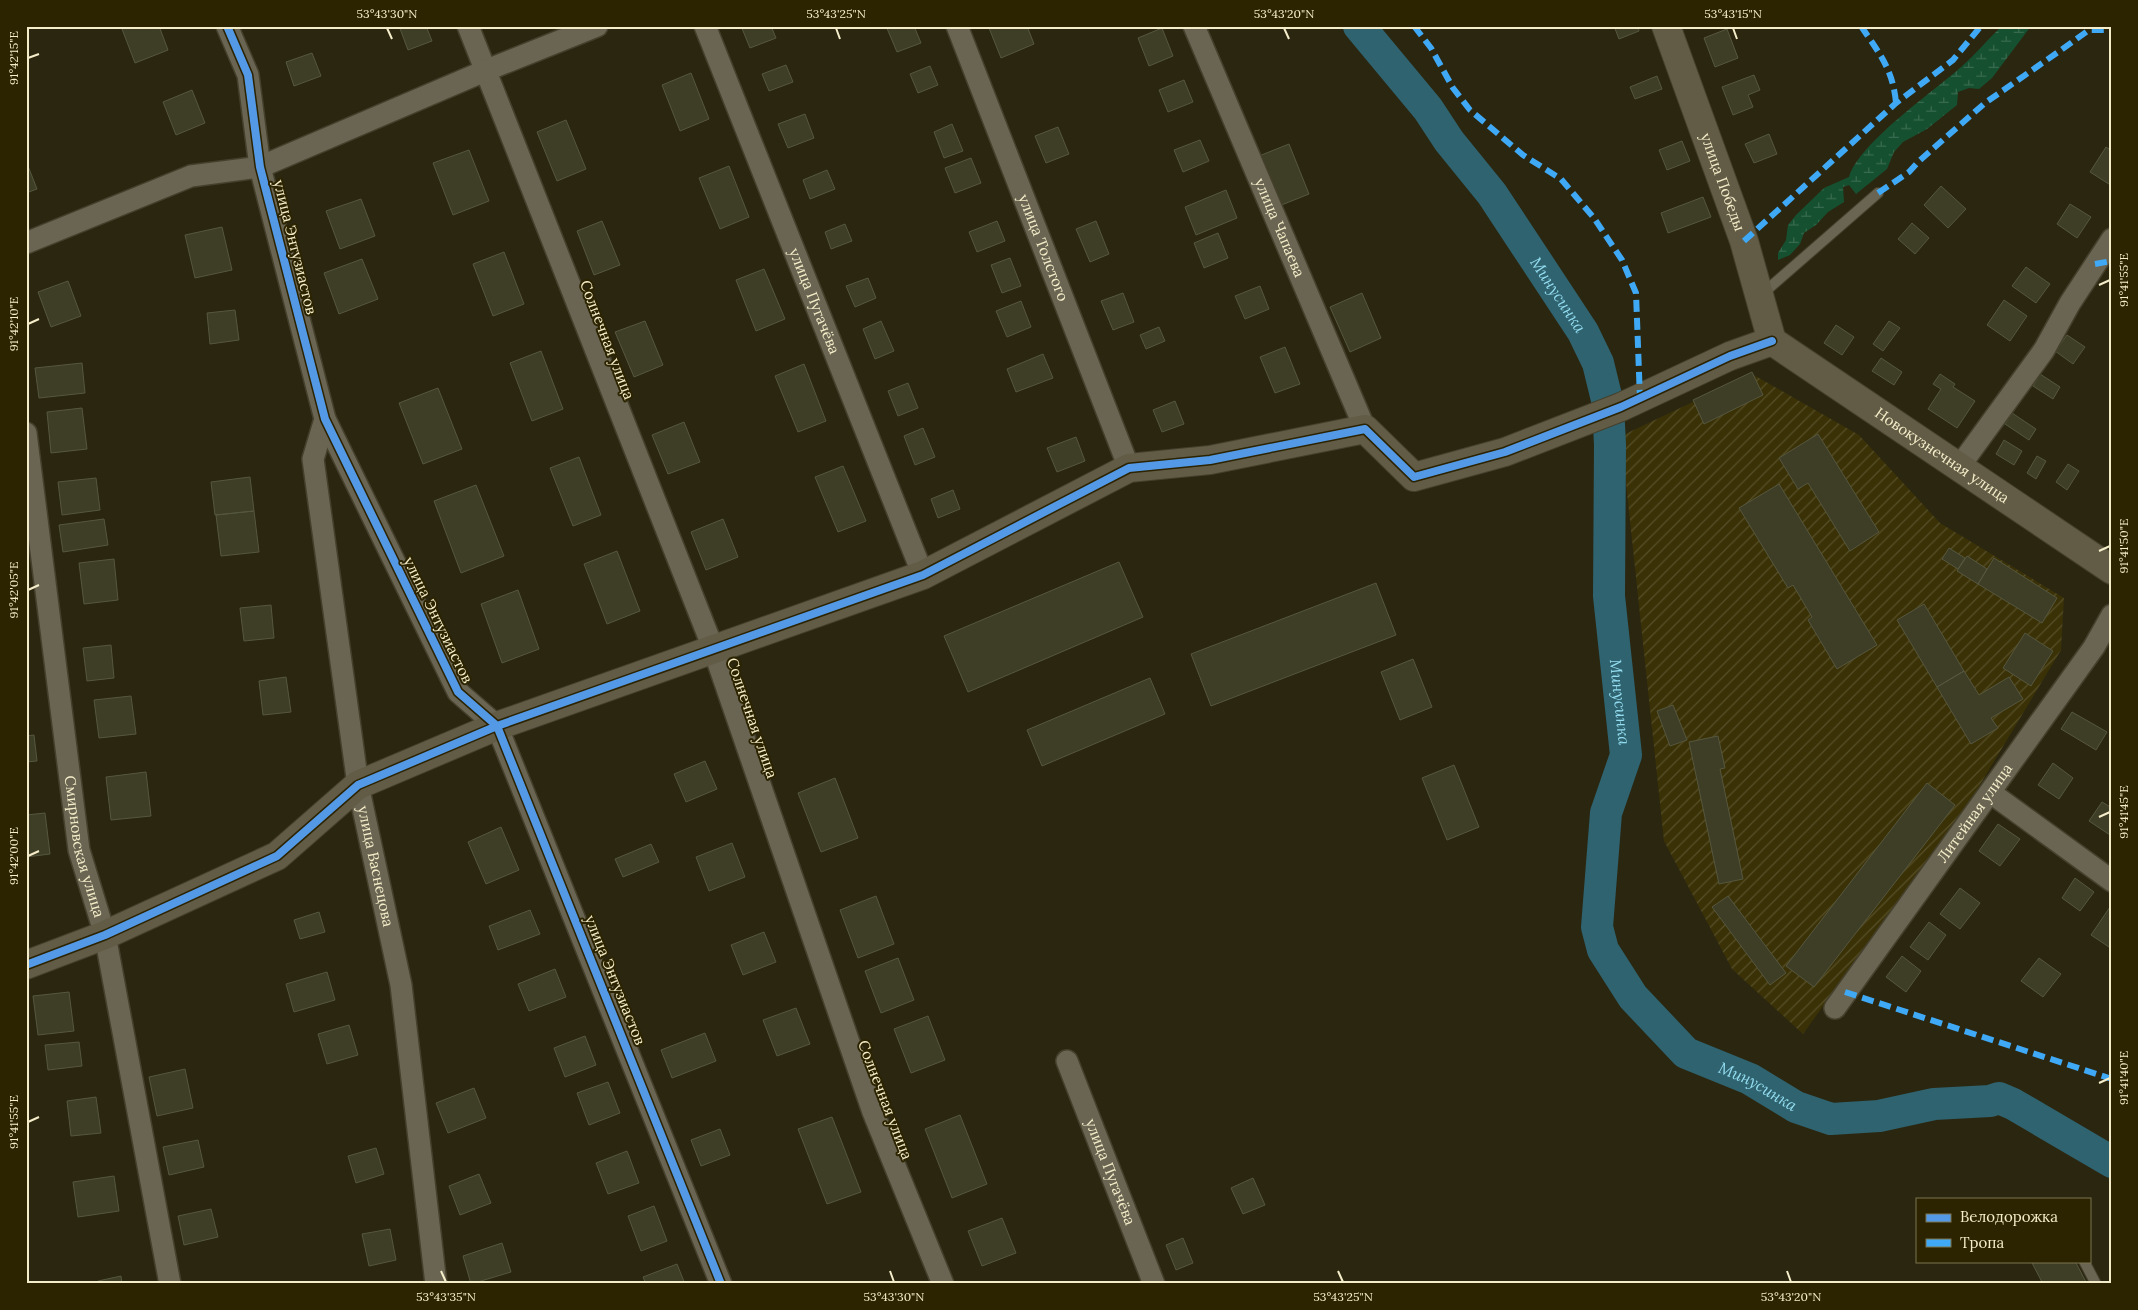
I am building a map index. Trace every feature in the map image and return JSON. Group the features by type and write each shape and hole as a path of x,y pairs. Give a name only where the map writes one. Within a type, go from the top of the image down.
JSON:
{"street":[{"name":"улица Энтузиастов","path":"227,26 248,75 260,167 325,419 458,692 497,726 721,1284"},
{"name":"Солнечная улица","path":"468,26 487,70 713,648 873,1112 943,1284"},
{"path":"26,243 191,176 260,167 487,70 597,26"},
{"name":"улица Пугачёва","path":"705,26 923,575"},
{"name":"улица Толстого","path":"956,26 1129,468"},
{"name":"улица Чапаева","path":"1194,26 1365,429"},
{"name":"улица Победы","path":"1666,26 1744,241 1772,341"},
{"path":"1959,466 2044,350 2070,303 2111,242"},
{"path":"26,965 105,935 277,856 358,786 497,726 923,575 1129,468 1210,460 1365,429 1414,477 1505,452 1621,407 1730,356 1772,341"},
{"name":"Новокузнечная улица","path":"1772,341 2112,570"},
{"name":"улица Васнецова","path":"325,419 313,459 358,786 401,985 436,1284"},
{"name":"Смирновская улица","path":"26,433 79,850 105,935 170,1284"},
{"name":"Литейная улица","path":"1835,1008 2094,647 2112,615"},
{"path":"1991,793 2112,881"},
{"name":"улица Пугачёва","path":"1067,1060 1154,1284"}],"lane":[{"path":"1760,296 1878,192"},
{"path":"2085,1262 2096,1284"}],"shaded area":[{"path":"1752,374 1859,435 1940,523 2064,598 2061,650 1969,803 1803,1034 1732,969 1664,841 1621,436"}],"green space":[{"path":"2002,26 2031,26 1992,78 1979,89 1969,88 1958,92 1957,105 1927,129 1903,142 1894,152 1887,169 1856,194 1849,185 1843,187 1844,202 1828,212 1816,225 1804,233 1800,244 1790,255 1778,260 1778,253 1786,240 1788,225 1796,215 1824,188 1849,177 1856,163 1882,134 1961,67"}],"building":[{"path":"128,26 159,26 168,50 135,63 122,29"},
{"path":"399,26 426,26 432,41 408,50"},
{"path":"741,26 771,26 776,38 750,48"},
{"path":"886,26 914,26 921,43 897,52"},
{"path":"994,26 1027,26 1034,44 1001,58 989,28"},
{"path":"1614,26 1638,26 1639,31 1619,39"},
{"path":"1162,28 1173,56 1149,66 1138,38"},
{"path":"1727,29 1738,58 1715,67 1704,38"},
{"path":"312,53 321,76 294,86 286,62"},
{"path":"786,65 793,82 769,91 762,74"},
{"path":"930,66 938,85 918,93 910,74"},
{"path":"691,73 709,119 680,131 662,85"},
{"path":"1754,75 1760,90 1748,95 1753,107 1733,115 1722,87"},
{"path":"1657,76 1662,89 1635,99 1630,87"},
{"path":"1184,80 1193,102 1168,112 1159,90"},
{"path":"192,90 205,123 176,135 163,102"},
{"path":"805,114 814,138 788,148 778,124"},
{"path":"566,120 586,169 557,181 537,132"},
{"path":"952,124 963,151 944,158 934,132"},
{"path":"1058,127 1069,154 1046,163 1035,136"},
{"path":"1769,134 1777,154 1754,163 1745,144"},
{"path":"1200,140 1209,161 1183,172 1174,150"},
{"path":"1682,141 1690,161 1667,170 1659,150"},
{"path":"1289,144 1309,194 1279,206 1259,156"},
{"path":"2106,147 2112,151 2112,186 2090,172"},
{"path":"469,150 489,201 453,215 433,163"},
{"path":"971,158 981,183 955,193 945,168"},
{"path":"26,161 37,189 26,193"},
{"path":"729,166 749,217 720,229 699,178"},
{"path":"827,170 835,189 810,199 803,180"},
{"path":"1941,186 1966,209 1948,228 1924,205"},
{"path":"1226,190 1237,218 1196,235 1185,207"},
{"path":"1703,197 1711,217 1668,233 1661,213"},
{"path":"361,199 375,236 340,249 326,211"},
{"path":"2070,204 2091,217 2077,238 2057,224"},
{"path":"602,221 620,265 594,275 577,231"},
{"path":"997,221 1005,241 977,252 969,232"},
{"path":"1096,221 1109,254 1090,262 1076,229"},
{"path":"1912,223 1929,238 1915,254 1898,239"},
{"path":"845,224 852,241 831,249 825,232"},
{"path":"222,227 232,270 195,278 185,235"},
{"path":"1218,233 1228,258 1204,268 1194,243"},
{"path":"504,252 524,304 493,316 473,264"},
{"path":"1010,258 1021,286 1002,293 991,265"},
{"path":"362,259 378,299 339,314 324,273"},
{"path":"2026,267 2050,284 2036,303 2012,286"},
{"path":"764,269 785,319 756,331 736,280"},
{"path":"868,278 876,298 855,307 846,286"},
{"path":"68,281 81,316 51,327 38,292"},
{"path":"1260,286 1269,309 1245,319 1235,296"},
{"path":"1123,293 1134,322 1113,330 1101,301"},
{"path":"1362,293 1381,338 1350,352 1330,307"},
{"path":"2004,300 2027,316 2010,341 1987,325"},
{"path":"1021,301 1031,327 1007,337 996,311"},
{"path":"235,310 239,340 210,344 207,313"},
{"path":"645,321 663,365 634,377 615,332"},
{"path":"881,321 894,351 875,359 863,329"},
{"path":"1889,321 1900,328 1883,351 1873,344"},
{"path":"1836,325 1854,337 1842,355 1824,343"},
{"path":"1159,327 1165,341 1146,349 1140,335"},
{"path":"2067,335 2085,347 2073,364 2055,351"},
{"path":"1285,347 1300,384 1275,393 1260,357"},
{"path":"541,351 563,409 532,421 510,363"},
{"path":"1043,354 1053,378 1016,392 1007,369"},
{"path":"1881,358 1902,372 1894,385 1872,371"},
{"path":"82,363 85,393 39,398 35,368"},
{"path":"804,364 826,421 798,432 775,376"},
{"path":"1752,372 1763,395 1704,424 1693,400"},
{"path":"1940,374 1955,384 1953,387 1975,401 1957,428 1928,409 1941,389 1933,384"},
{"path":"2040,374 2060,387 2053,399 2033,386"},
{"path":"908,383 918,408 898,416 888,391"},
{"path":"438,388 462,449 423,464 399,403"},
{"path":"1175,401 1184,424 1162,432 1153,410"},
{"path":"82,408 87,449 51,453 47,412"},
{"path":"2012,413 2036,429 2029,440 2005,424"},
{"path":"684,422 700,462 668,474 652,435"},
{"path":"923,428 935,457 915,465 904,436"},
{"path":"1818,434 1879,532 1850,551 1808,483 1798,489 1779,458"},
{"path":"1076,437 1085,461 1057,472 1047,448"},
{"path":"2004,440 2022,451 2014,465 1996,454"},
{"path":"2037,456 2046,461 2036,479 2027,473"},
{"path":"579,457 601,515 573,526 550,468"},
{"path":"2068,464 2079,471 2067,490 2056,482"},
{"path":"843,466 866,521 838,532 815,477"},
{"path":"250,477 254,511 215,515 211,482"},
{"path":"96,478 100,510 62,515 58,482"},
{"path":"1779,484 1877,645 1837,669 1808,620 1812,617 1793,585 1788,588 1739,508"},
{"path":"476,485 504,556 461,573 434,501"},
{"path":"953,490 960,509 938,518 931,499"},
{"path":"254,511 259,552 221,556 216,515"},
{"path":"104,519 108,545 63,552 59,525"},
{"path":"723,519 738,557 706,570 691,532"},
{"path":"1949,548 1965,558 1958,569 1942,559"},
{"path":"617,551 640,611 607,624 584,564"},
{"path":"1967,556 1987,569 1978,584 1957,571"},
{"path":"1994,558 2057,598 2042,623 1978,584"},
{"path":"114,559 118,600 84,604 79,563"},
{"path":"1119,562 1143,617 968,692 944,636"},
{"path":"1376,583 1396,635 1211,706 1191,654"},
{"path":"518,590 539,649 502,663 481,604"},
{"path":"1924,604 1964,671 1937,687 1897,620"},
{"path":"271,605 274,638 244,641 240,608"},
{"path":"2025,633 2053,651 2031,686 2003,668"},
{"path":"111,645 114,678 87,681 83,648"},
{"path":"1413,659 1432,707 1400,720 1381,672"},
{"path":"1964,671 1979,695 2009,677 2023,699 1991,718 1998,728 1971,744 1937,687"},
{"path":"286,677 291,712 263,715 259,681"},
{"path":"1150,678 1165,714 1042,766 1027,730"},
{"path":"131,696 136,734 99,738 94,700"},
{"path":"1673,705 1687,740 1670,746 1657,711"},
{"path":"2072,712 2107,732 2096,750 2061,729"},
{"path":"34,735 37,761 26,762 26,736"},
{"path":"1718,736 1725,768 1720,769 1743,879 1719,884 1689,742"},
{"path":"705,761 717,789 686,802 674,774"},
{"path":"2053,763 2073,778 2059,799 2038,785"},
{"path":"1454,765 1479,827 1447,840 1422,778"},
{"path":"146,772 151,816 111,820 106,777"},
{"path":"835,778 858,838 821,852 798,793"},
{"path":"1927,783 1955,805 1814,987 1786,966"},
{"path":"2102,802 2112,808 2112,832 2110,835 2089,821"},
{"path":"45,813 50,854 26,857 26,815"},
{"path":"1998,824 2020,839 2000,866 1979,851"},
{"path":"501,827 519,870 486,884 468,842"},
{"path":"732,843 745,877 709,891 696,857"},
{"path":"651,844 659,862 623,877 615,859"},
{"path":"2075,878 2094,892 2080,911 2062,898"},
{"path":"1960,888 1980,903 1960,929 1940,914"},
{"path":"876,896 894,944 858,958 840,910"},
{"path":"1728,896 1786,973 1770,985 1712,907"},
{"path":"2112,904 2112,949 2091,935"},
{"path":"530,910 540,934 498,950 489,926"},
{"path":"319,912 325,932 300,939 294,920"},
{"path":"1929,922 1946,935 1928,960 1910,947"},
{"path":"764,932 776,962 743,975 731,945"},
{"path":"1902,956 1921,971 1906,992 1886,977"},
{"path":"898,958 914,1000 881,1013 865,971"},
{"path":"2039,958 2061,974 2043,997 2021,981"},
{"path":"555,969 566,997 529,1011 518,984"},
{"path":"327,972 335,1000 294,1012 286,984"},
{"path":"69,992 74,1031 38,1035 33,996"},
{"path":"796,1008 810,1044 777,1056 763,1020"},
{"path":"928,1016 945,1060 911,1073 894,1029"},
{"path":"349,1025 358,1055 327,1064 318,1034"},
{"path":"705,1033 716,1061 672,1078 661,1050"},
{"path":"585,1036 596,1065 565,1077 554,1048"},
{"path":"79,1042 82,1066 48,1070 45,1045"},
{"path":"185,1069 193,1108 157,1116 149,1077"},
{"path":"608,1082 620,1113 589,1125 577,1093"},
{"path":"474,1088 486,1118 448,1133 436,1103"},
{"path":"96,1097 101,1133 71,1136 67,1101"},
{"path":"960,1115 987,1184 952,1198 925,1129"},
{"path":"832,1117 861,1192 827,1204 798,1129"},
{"path":"720,1129 730,1155 701,1166 691,1140"},
{"path":"198,1140 204,1167 169,1175 163,1147"},
{"path":"376,1148 384,1174 356,1183 348,1156"},
{"path":"627,1151 639,1183 608,1194 596,1163"},
{"path":"479,1174 491,1203 460,1215 449,1186"},
{"path":"114,1176 119,1211 78,1217 73,1182"},
{"path":"1253,1178 1265,1205 1243,1214 1231,1188"},
{"path":"654,1206 667,1241 641,1251 628,1216"},
{"path":"211,1209 218,1237 184,1245 178,1216"},
{"path":"1002,1218 1016,1253 982,1266 968,1231"},
{"path":"390,1229 396,1260 369,1266 362,1234"},
{"path":"1183,1238 1193,1263 1176,1270 1166,1245"},
{"path":"502,1243 511,1272 471,1284 463,1256"},
{"path":"2032,1262 2076,1262 2087,1284 2043,1284"},
{"path":"677,1264 685,1284 646,1284 643,1277"},
{"path":"121,1276 122,1284 99,1284 98,1281"}],"waterway":[{"name":"Минусинка","path":"1359,26 1428,109 1449,141 1492,194 1583,332 1598,363 1608,404 1610,445 1609,596 1626,755 1606,813 1597,927 1603,950 1633,997 1686,1053 1750,1079 1796,1107 1831,1119 1879,1116 1934,1104 1990,1101 1999,1098 2013,1104 2112,1162"}],"marked path":[{"path":"1414,26 1431,48 1453,88 1470,110 1523,155 1561,179 1594,218 1622,260 1636,293 1640,399"},
{"path":"1861,26 1884,62 1892,80 1896,103"},
{"path":"1744,241 1896,103 1953,60 1981,26"},
{"path":"1878,193 1909,172 1985,103 2089,30 2112,30"},
{"path":"2095,264 2112,261"},
{"path":"1845,992 2112,1079"}],"cycle path":[{"path":"227,26 248,75 260,167 325,419 458,692 497,726 721,1284"},
{"path":"26,965 105,935 277,856 358,785 497,726 923,575 1129,468 1210,460 1365,429 1414,477 1505,452 1621,407 1730,356 1772,341"}]}
